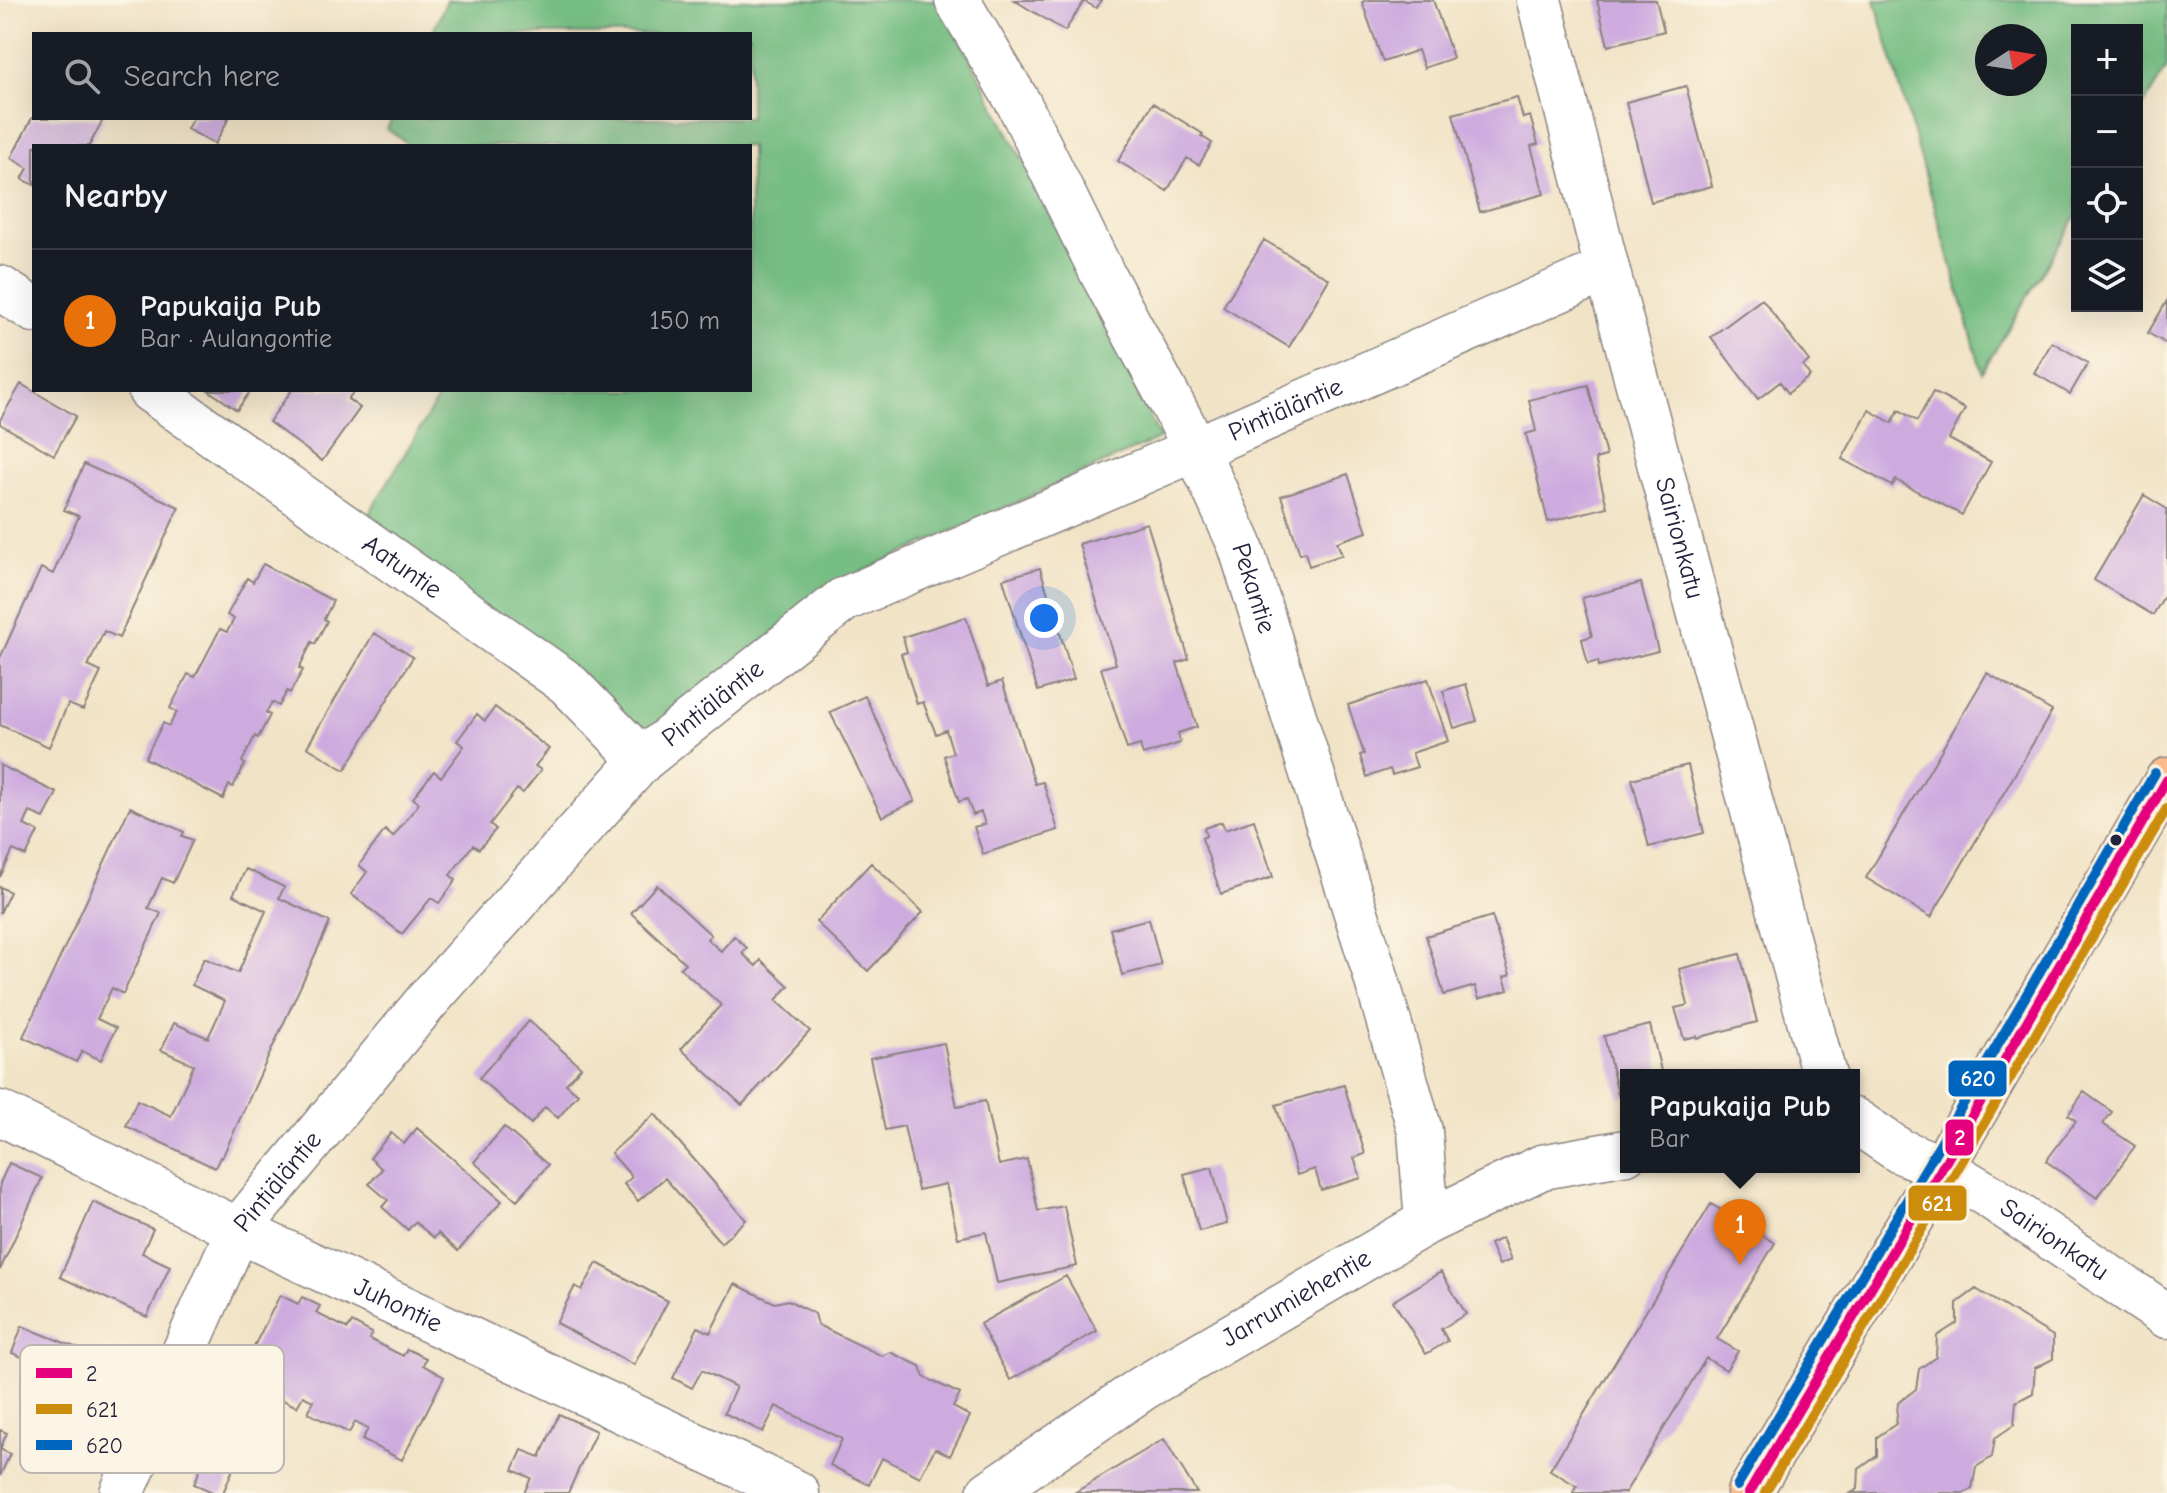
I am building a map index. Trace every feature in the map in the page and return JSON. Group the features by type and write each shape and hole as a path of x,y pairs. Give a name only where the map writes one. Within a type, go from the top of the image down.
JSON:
{"main road":[{"path":"1749,1493 2167,780"}],"street":[{"name":"Pekantie","path":"957,0 1019,104 1103,275 1196,449 1240,545 1374,970 1420,1131 1427,1222"},
{"name":"Sairionkatu","path":"1539,0 1607,269 1822,1069"},
{"name":"Pintiäläntie","path":"187,1345 238,1230 427,1001 642,760 843,600 1607,269"},
{"path":"0,288 32,309"},
{"name":"Aatuntie","path":"153,392 567,683 642,760"},
{"name":"Juhontie","path":"0,1113 238,1230 797,1493"},
{"name":"Sairionkatu","path":"1860,1124 1900,1151 1942,1168 1991,1197 2167,1316"},
{"name":"Jarrumiehentie","path":"989,1493 1143,1388 1427,1222 1542,1167 1620,1153"},
{"name":"Pintiäläntie","path":"122,1493 131,1473"}],"green space":[{"path":"447,0 936,0 948,16 1045,203 1160,438 834,584 642,739 361,527 442,392 752,392 752,144 408,144 387,129 391,120 752,120 752,32 433,32"},
{"path":"1875,0 2167,0 2167,67 2143,106 2143,24 2071,24 2071,225 1982,372"}],"building":[{"path":"1014,0 1101,0 1096,8 1084,1 1065,31"},
{"path":"1433,0 1453,58 1424,68 1418,50 1383,62 1362,2"},
{"path":"1597,0 1656,0 1664,31 1608,46"},
{"path":"1686,86 1712,186 1651,202 1626,102"},
{"path":"1517,97 1523,118 1530,116 1538,144 1531,146 1544,194 1480,212 1453,114"},
{"path":"1153,103 1212,143 1199,165 1187,158 1167,191 1118,161"},
{"path":"32,118 103,120 90,144 32,144 32,184 22,179 28,168 11,158"},
{"path":"192,120 228,120 215,144 187,129"},
{"path":"1264,240 1329,279 1289,347 1223,307"},
{"path":"1762,299 1809,361 1803,366 1810,376 1788,393 1780,382 1758,399 1711,337"},
{"path":"2167,301 2167,344 2148,333"},
{"path":"2052,342 2088,363 2070,394 2034,373"},
{"path":"21,384 76,416 54,455 0,424"},
{"path":"1588,385 1606,456 1595,459 1607,507 1548,522 1526,434 1536,431 1529,400"},
{"path":"211,392 250,392 237,410"},
{"path":"291,392 353,392 348,399 360,408 322,461 269,422"},
{"path":"1933,392 1965,409 1949,439 1991,462 1962,515 1896,480 1892,486 1842,459 1869,410 1892,423 1899,410 1917,421"},
{"path":"84,464 179,507 119,638 104,631 88,666 101,672 83,710 68,704 49,747 0,725 0,658 41,568 53,574 79,516 64,510"},
{"path":"1348,474 1367,532 1337,542 1342,555 1309,566 1305,552 1300,554 1281,496"},
{"path":"2144,495 2167,509 2167,591 2153,615 2094,580"},
{"path":"1147,523 1189,659 1177,663 1197,727 1178,733 1180,743 1143,755 1140,745 1127,749 1101,668 1116,664 1079,544"},
{"path":"263,564 333,601 324,619 327,621 299,668 303,670 279,706 272,702 266,713 270,715 258,738 255,736 233,787 229,785 223,799 145,758 163,723 169,726 177,712 170,708 188,674 195,677 220,629 227,632 234,619 227,615 247,578 253,582"},
{"path":"1040,568 1074,679 1038,691 1003,579"},
{"path":"1641,583 1658,651 1599,666 1598,661 1588,664 1582,639 1592,636 1582,598"},
{"path":"966,617 988,686 1002,681 1035,784 1043,782 1058,830 983,854 974,827 985,824 981,812 973,815 967,799 959,802 944,756 953,753 946,730 936,734 923,702 917,704 901,654 907,652 903,637"},
{"path":"374,633 413,657 345,770 307,747"},
{"path":"1987,673 2052,711 1931,917 1866,878"},
{"path":"1428,679 1448,741 1412,753 1417,767 1392,775 1390,769 1367,777 1360,755 1364,754 1348,705"},
{"path":"1466,684 1477,721 1454,728 1443,691"},
{"path":"865,696 915,801 882,817 830,712"},
{"path":"495,707 549,749 535,766 541,770 523,793 517,789 490,824 496,829 479,849 473,845 450,875 456,880 439,903 431,898 402,934 351,894 367,872 359,865 385,830 393,837 419,803 413,798 434,771 441,777 464,746 457,741 477,714 485,721"},
{"path":"0,765 57,793 44,818 30,812 24,825 38,832 26,856 13,850 0,877"},
{"path":"1688,765 1704,833 1649,847 1632,779"},
{"path":"130,807 184,832 182,836 193,840 173,883 162,878 148,908 161,913 123,994 112,988 97,1019 116,1028 101,1060 82,1051 76,1062 23,1037"},
{"path":"1254,820 1273,877 1221,894 1202,838 1206,836 1204,828 1222,822 1225,830"},
{"path":"871,863 923,912 868,971 816,922"},
{"path":"246,869 284,887 279,898 330,922 215,1168 126,1126 137,1100 171,1116 194,1065 161,1050 174,1023 208,1038 225,1001 192,985 204,958 238,973 266,911 233,895"},
{"path":"657,885 711,935 707,939 721,951 734,936 747,948 742,953 756,966 761,960 789,986 776,1000 810,1031 742,1105 681,1049 721,1005 680,968 685,963 631,913"},
{"path":"0,887 10,892 0,913"},
{"path":"1492,916 1510,975 1504,977 1508,990 1479,999 1475,986 1444,995 1426,936"},
{"path":"1149,919 1161,965 1122,975 1110,929"},
{"path":"1740,954 1757,1022 1684,1039 1675,1008 1688,1005 1679,969"},
{"path":"529,1021 581,1067 566,1084 578,1094 558,1118 545,1107 531,1124 479,1078"},
{"path":"1650,1025 1661,1069 1620,1069 1619,1098 1604,1036"},
{"path":"944,1043 957,1107 985,1101 999,1165 1027,1159 1038,1211 1064,1206 1077,1266 997,1283 986,1232 958,1238 946,1184 918,1190 904,1126 885,1130 870,1058"},
{"path":"1344,1085 1365,1154 1354,1158 1361,1178 1321,1190 1315,1169 1297,1175 1276,1105"},
{"path":"2084,1092 2112,1112 2103,1124 2135,1146 2097,1198 2046,1161 2076,1121 2068,1115"},
{"path":"655,1114 746,1220 721,1243 665,1178 638,1201 624,1184 632,1177 611,1153"},
{"path":"504,1127 548,1165 517,1200 474,1162"},
{"path":"417,1128 502,1201 458,1251 438,1233 434,1238 415,1222 408,1230 382,1207 388,1200 369,1184 382,1169 370,1158 391,1133 404,1144"},
{"path":"9,1163 42,1178 0,1270 0,1183"},
{"path":"1212,1167 1227,1224 1199,1231 1184,1174"},
{"path":"93,1202 153,1229 142,1253 170,1266 147,1317 60,1277"},
{"path":"1711,1204 1775,1243 1717,1339 1738,1351 1726,1370 1706,1358 1625,1493 1573,1493 1577,1486 1550,1470"},
{"path":"1502,1238 1511,1260 1499,1265 1490,1244"},
{"path":"597,1263 668,1301 634,1365 556,1323 575,1286 582,1290"},
{"path":"1441,1272 1466,1314 1441,1329 1448,1341 1426,1354 1393,1301"},
{"path":"1066,1276 1097,1331 1010,1380 980,1324"},
{"path":"735,1284 775,1303 788,1300 815,1314 818,1325 882,1356 890,1352 920,1366 924,1377 960,1394 953,1407 970,1416 950,1456 935,1448 920,1477 882,1458 869,1485 830,1465 842,1439 776,1406 763,1432 724,1413 736,1387 702,1370 692,1388 673,1378 698,1327 710,1333"},
{"path":"1976,1289 2053,1336 2053,1359 2035,1368 2033,1393 2016,1402 2014,1425 1995,1438 1992,1457 1976,1467 1972,1489 1964,1493 1851,1493 1858,1489 1859,1469 1877,1456 1877,1437 1896,1424 1898,1403 1916,1389 1919,1369 1936,1357 1937,1336 1957,1323 1957,1303"},
{"path":"280,1295 298,1304 302,1297 320,1306 316,1313 348,1329 352,1322 372,1333 369,1339 403,1356 407,1349 426,1358 423,1365 444,1377 402,1460 362,1440 368,1429 355,1422 349,1433 308,1413 313,1401 303,1396 297,1407 284,1401 284,1345 255,1345"},
{"path":"22,1326 70,1345 20,1345 20,1356 12,1353"},
{"path":"559,1414 596,1431 568,1493 524,1493 531,1478 513,1470 522,1450 540,1457"},
{"path":"0,1430 7,1433 0,1449"},
{"path":"1164,1439 1197,1493 1074,1493"},
{"path":"0,1449 10,1454 0,1476"},
{"path":"199,1473 231,1473 223,1493 194,1484"}],"transit line":[{"name":"620","path":"1737,1486 2155,773"},
{"name":"2","path":"1749,1493 2167,780"},
{"name":"621","path":"1765,1493 2167,808"}],"place":[{"name":"Papukaija Pub","path":"1740,1265"}]}
